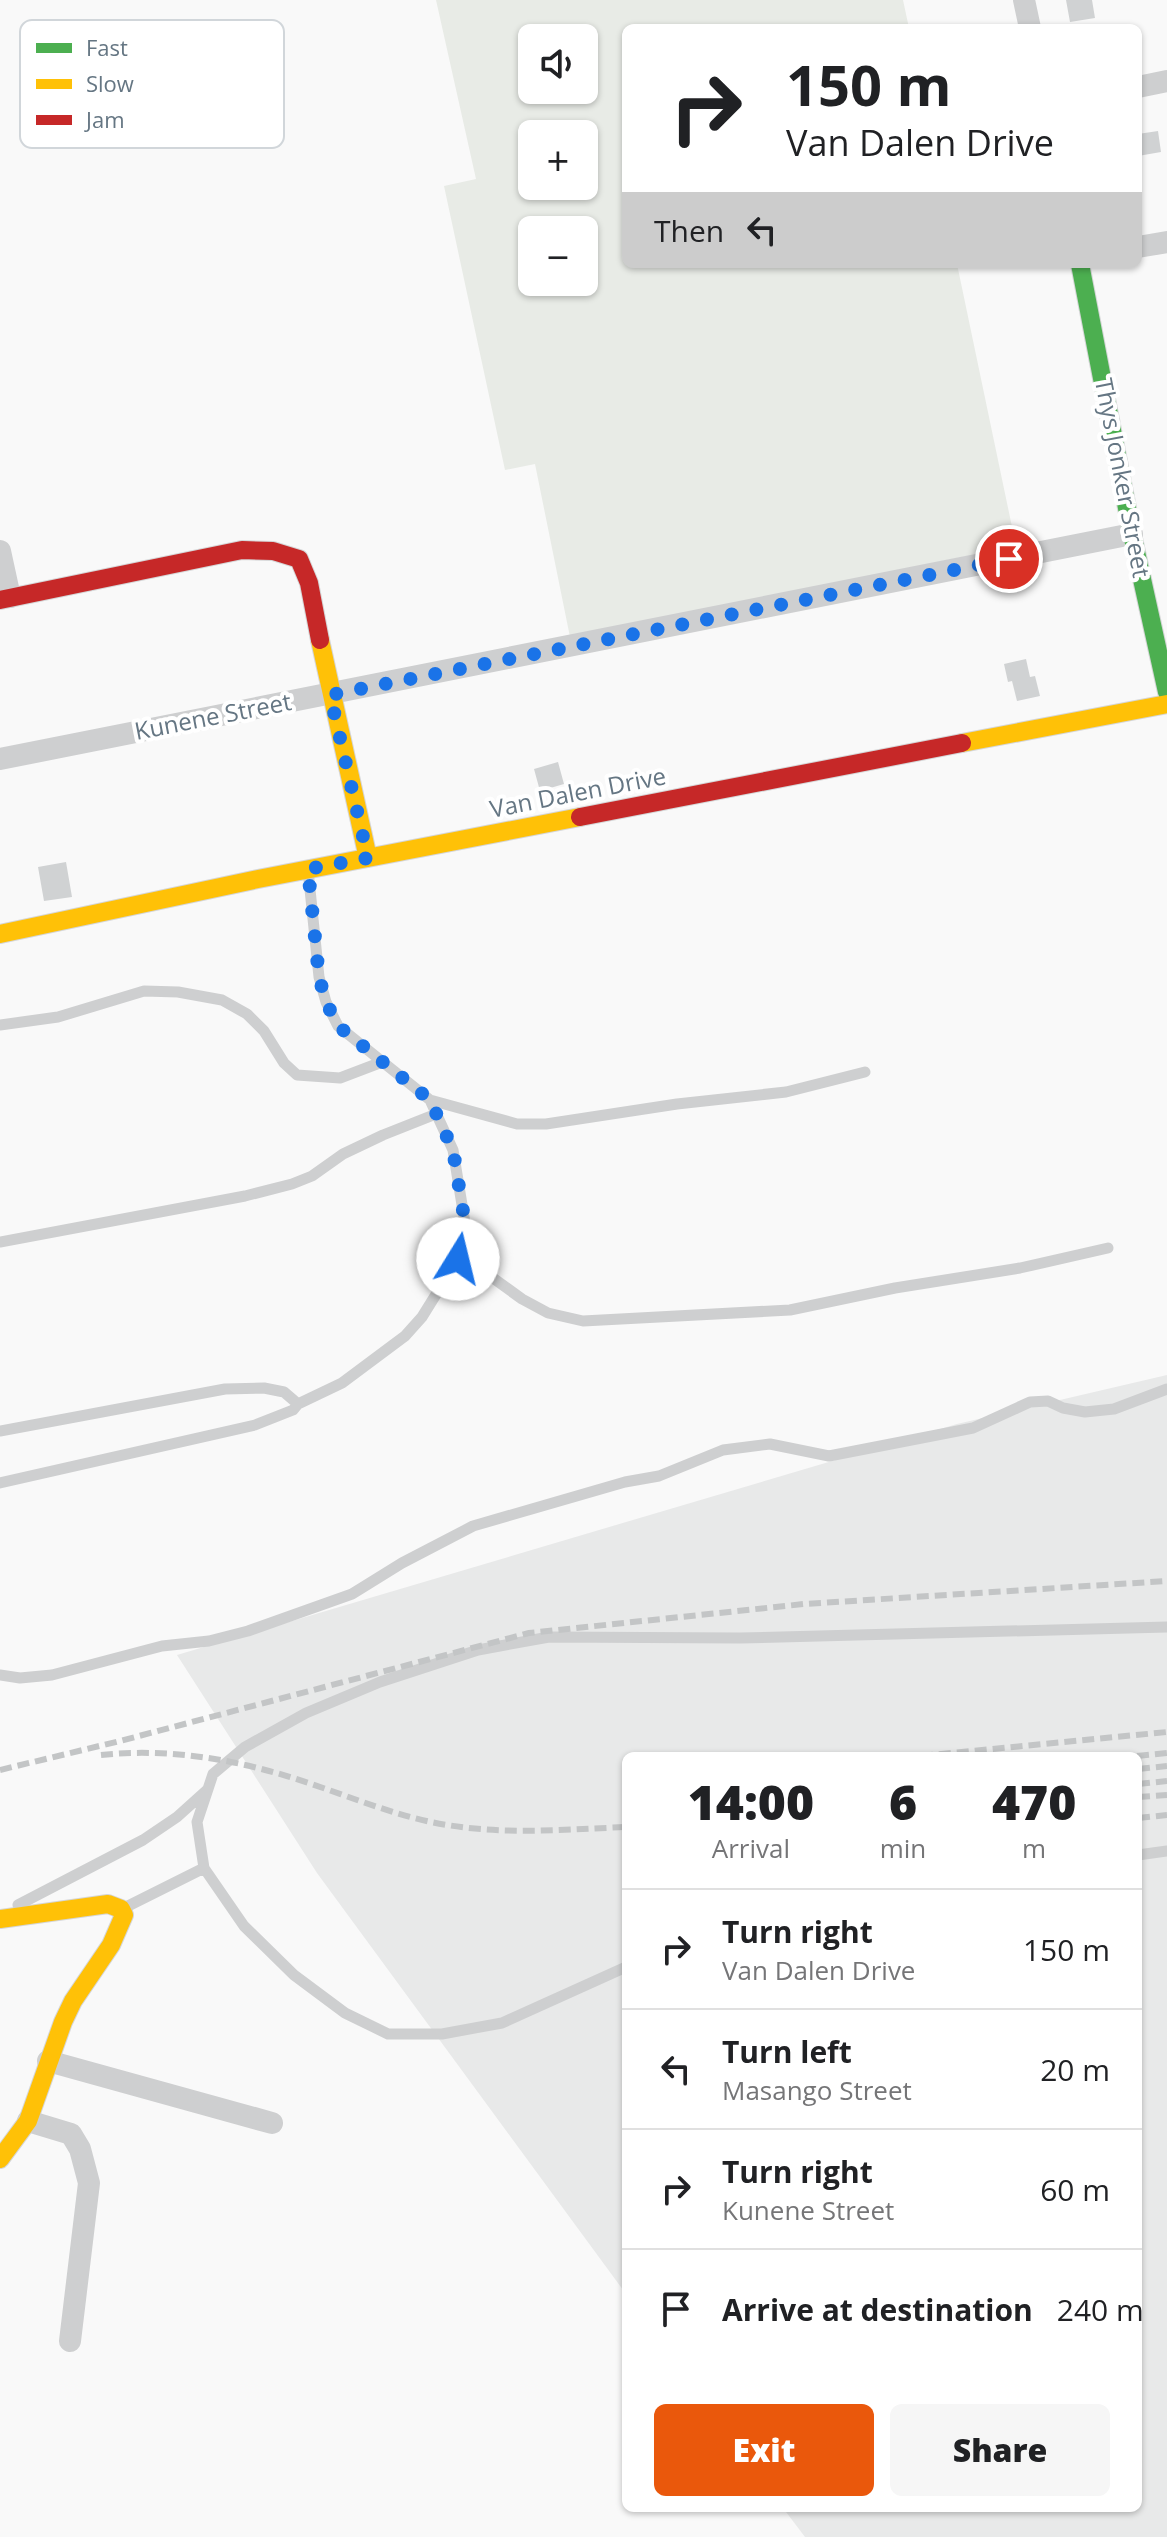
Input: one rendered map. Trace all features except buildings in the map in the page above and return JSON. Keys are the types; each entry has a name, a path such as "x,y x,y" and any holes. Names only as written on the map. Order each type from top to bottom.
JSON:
{"street":[{"path":"1024,0 1029,24"},
{"path":"1142,86 1167,81"},
{"path":"1142,246 1167,242"},
{"name":"Thys Jonker Street","path":"1081,268 1132,534 1167,692"},
{"name":"Kunene Street","path":"0,759 1132,534"},
{"path":"0,551 5,598 242,550 273,551 299,559 309,583 330,695 368,858"},
{"name":"Van Dalen Drive","path":"0,934 308,869 1167,704"},
{"path":"0,1917 108,1904 121,1909 124,1915 111,1945 73,2001 28,2121 0,2159"},
{"path":"48,2061 272,2123"},
{"path":"28,2121 71,2134 80,2149 89,2183 70,2341"}],"lane":[{"path":"308,869 319,977 326,1002 338,1026 430,1100 517,1124 546,1124 677,1104 786,1092 865,1072"},
{"path":"0,1025 58,1017 144,991 178,992 222,1000 247,1014 264,1031 284,1063 297,1075 340,1078 382,1062"},
{"path":"0,1483 255,1425 293,1410 298,1404 342,1383 405,1336 422,1317 458,1259 466,1229 453,1150 430,1100"},
{"path":"0,1242 245,1196 292,1184 312,1176 356,1147 436,1114"},
{"path":"458,1259 475,1265 522,1299 548,1313 583,1321 790,1310 895,1288 1020,1268 1108,1248"},
{"path":"0,1431 225,1389 264,1388 284,1392 298,1404"},
{"path":"0,1675 20,1678 52,1675 162,1646 209,1641 248,1631 352,1594 402,1563 473,1526 611,1486 659,1476 723,1450 770,1444 829,1456 973,1428 1030,1402 1048,1401 1063,1408 1085,1412 1114,1409 1167,1389"},
{"path":"622,1969 502,2023 442,2034 388,2034 345,2013 294,1975 244,1926 204,1868 197,1822 213,1774 245,1747 306,1713 380,1682 478,1650 549,1637 740,1638 1167,1627"},
{"path":"0,1917 143,1840 177,1817 208,1790"},
{"path":"1142,1854 1167,1851"},
{"path":"121,1909 204,1868"}],"shaded area":[{"path":"436,0 903,0 908,24 622,24 622,268 958,268 1016,546 570,637 535,464 505,470 444,186 476,179"},
{"path":"1167,1375 1167,2537 805,2537 786,2512 1142,2512 1142,1752 622,1752 622,2289 317,1873 177,1655 957,1424"}],"railway":[{"path":"0,1770 529,1633 804,1604 1167,1581"},
{"path":"962,1752 1167,1732"},
{"path":"101,1755 165,1753 228,1761 287,1776 414,1818 468,1828 520,1831 622,1827"},
{"path":"1142,1756 1167,1753"},
{"path":"1142,1769 1167,1766"},
{"path":"1142,1784 1167,1781"},
{"path":"1142,1797 1167,1795"},
{"path":"1142,1818 1167,1815"}],"traffic: fast":[{"path":"1081,268 1132,534 1167,692"}],"traffic: slow":[{"path":"320,640 368,858"},
{"path":"962,743 1167,704"},
{"path":"0,934 258,879 580,817"},
{"path":"0,1919 108,1904 121,1909 124,1915 111,1945 73,2001 63,2022 28,2121 0,2159"}],"traffic: jam":[{"path":"0,600 242,550 273,551 299,559 309,583 320,640"},
{"path":"580,817 962,743"}],"route":[{"path":"458,1259 466,1229 453,1150 430,1100 338,1026 326,1002 319,977 308,869 368,858 330,695 1009,559"}]}
